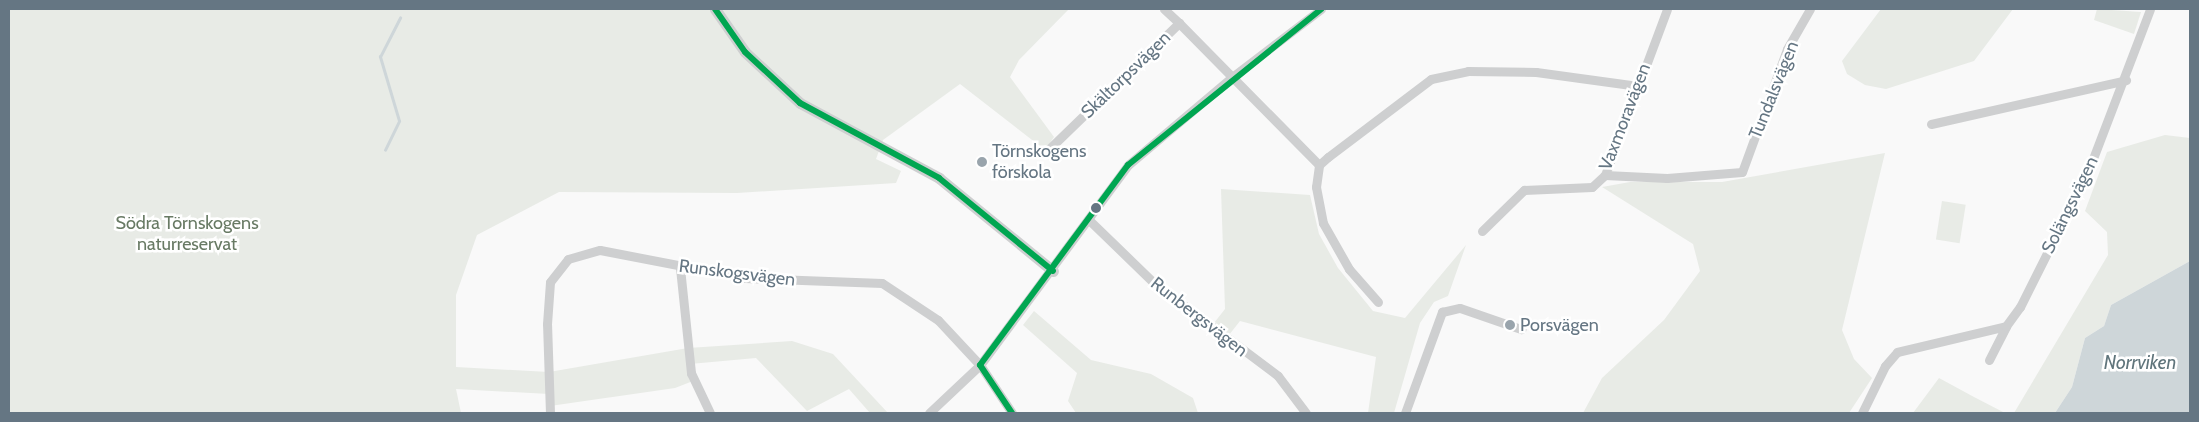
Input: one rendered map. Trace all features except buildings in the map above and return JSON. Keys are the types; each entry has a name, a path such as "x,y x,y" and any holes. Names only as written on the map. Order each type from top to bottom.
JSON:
{"street":[{"path":"715,9 745,52 800,103 939,178 1053,271"},
{"name":"Skältorpsvägen","path":"1164,9 1319,165"},
{"path":"929,413 980,365 1053,271 1128,165 1232,77 1321,9"},
{"name":"Vaxmoravägen","path":"1482,232 1524,190 1592,187 1604,175 1667,9"},
{"path":"1799,9 1809,11"},
{"name":"Solängsvägen","path":"1989,360 2006,326 2020,307 2089,169 2126,80 2150,9"},
{"name":"Tundalsvägen","path":"1604,175 1667,178 1742,172 1788,49 1809,11"},
{"name":"Skältorpsvägen","path":"1050,148 1179,23"},
{"path":"1378,302 1344,262 1323,222 1316,187 1319,165 1431,79 1468,71 1529,72 1638,86"},
{"path":"1931,124 2126,80"},
{"name":"Runbergsvägen","path":"1089,220 1153,282 1278,376 1306,413"},
{"name":"Runskogsvägen","path":"550,413 547,308 550,282 561,265 577,254 600,250 680,268 775,280 882,283 938,320 980,365 1012,413"},
{"path":"680,268 691,373 710,413"},
{"path":"1405,413 1442,312 1460,308 1522,329"},
{"path":"1862,413 1885,366 1897,352 2006,326"}],"green space":[{"name":"Södra Törnskogens naturreservat","path":"9,9 1069,9 1019,60 1010,77 1054,137 1045,150 960,84 883,140 876,159 901,171 896,183 737,193 559,192 477,235 456,295 456,367 549,372 688,348 792,341 833,354 888,413 870,413 849,389 807,411 756,358 690,364 693,381 675,388 550,406 549,394 456,389 461,413 9,413"},
{"path":"1881,9 2013,9 1974,61 1886,89 1865,85 1847,74 1842,61"},
{"path":"2097,9 2141,12 2134,34 2094,20"},
{"path":"2165,135 2190,138 2190,261 2111,305 2104,326 2085,338 2072,387 2055,413 2014,413 2108,255 2107,232 2085,211 2107,152"},
{"path":"1885,153 1842,330 1854,359 1872,378 1849,413 1583,413 1602,378 1664,320 1700,271 1693,244 1602,187 1630,182 1722,182"},
{"path":"1221,189 1310,195 1319,234 1338,268 1373,311 1405,318 1466,245 1448,296 1434,302 1420,323 1394,413 1368,413 1376,357 1240,321 1229,335 1214,323 1225,309"},
{"path":"1942,201 1966,205 1960,243 1936,240"},
{"path":"1034,311 1091,360 1151,374 1193,398 1198,413 1076,413 1068,401 1077,373 1023,325"},
{"path":"1939,378 1974,397 2005,413 1913,413"}],"water":[{"name":"Norrviken","path":"2190,261 2190,413 2055,413 2072,387 2085,338 2104,326 2111,305"}],"waterway":[{"path":"385,150 399,121 380,57 400,18"}],"transit line":[{"path":"715,9 745,52 800,103 939,178 1053,271"},
{"path":"980,365 1128,165 1321,9"},
{"path":"980,365 1012,413"}],"place":[{"name":"Törnskogens förskola","path":"982,162"},
{"name":"Porsvägen","path":"1510,325"}]}
